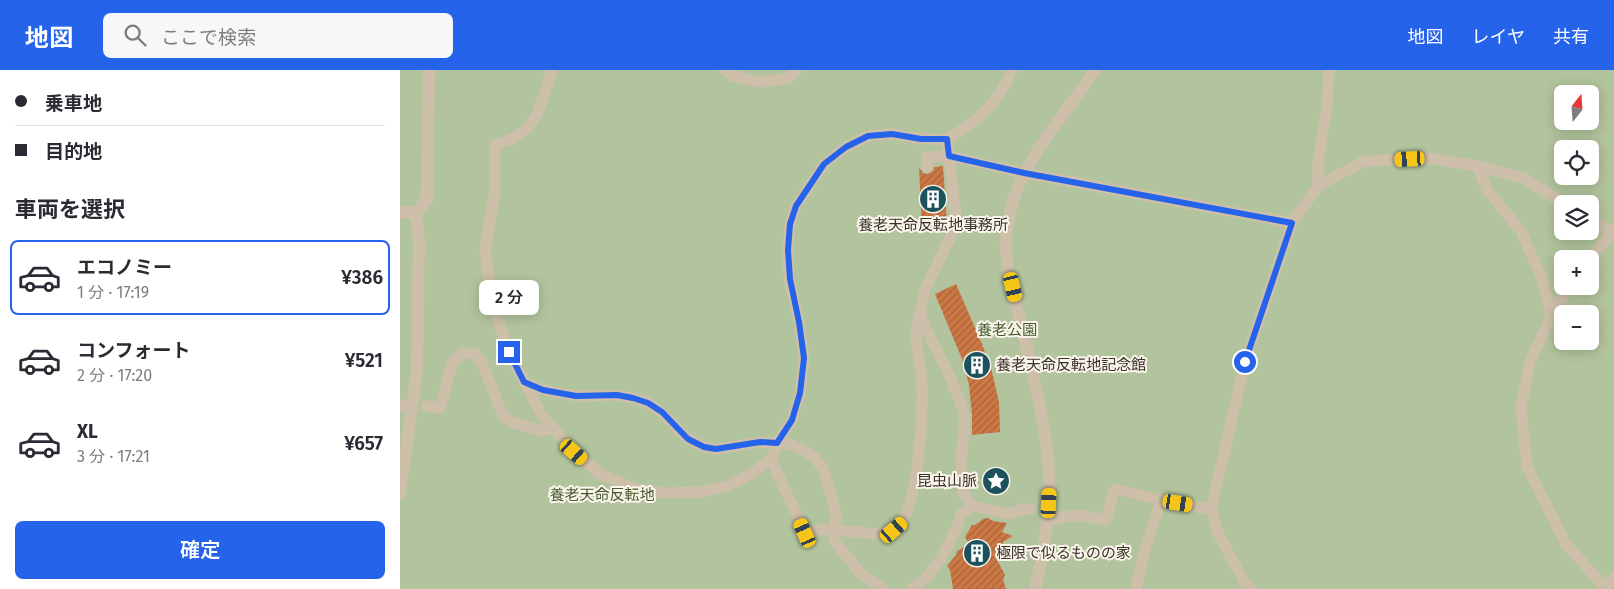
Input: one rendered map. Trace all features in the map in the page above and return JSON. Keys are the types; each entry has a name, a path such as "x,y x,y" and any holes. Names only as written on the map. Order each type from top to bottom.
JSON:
{"street":[{"path":"400,494 406,406 417,370 418,241 416,213 427,198 429,70"},
{"path":"1035,589 1048,520 1050,487 1048,451 1009,270 1006,239 1013,203 1024,173 1095,70"},
{"path":"400,212 416,213"}],"lane":[{"path":"552,70 533,122 516,138 495,145 495,191 485,251 493,307 509,352 541,414 574,452 600,474 633,488 664,493 701,492 726,486 753,473 771,459 777,443 792,420 800,393 804,358 790,279 788,250 790,224 796,206 824,164 846,147 868,136 892,134 921,139 947,139 962,130 992,105 1006,85 1012,70"},
{"path":"724,70 733,76 761,82 787,79 796,70"},
{"path":"1318,186 1318,162 1327,107 1329,70"},
{"path":"771,459 805,533 814,530 835,530 880,534 894,530 902,523 912,498 918,454 922,400 922,382 916,334 926,287 951,236 956,217 947,139"},
{"path":"927,167 927,158 949,156 1024,173 1292,223"},
{"path":"1252,589 1244,583 1218,534 1211,509 1245,362 1292,223 1318,186 1364,161 1426,158 1477,166 1523,178 1554,197"},
{"path":"1477,166 1488,191 1521,231 1543,281 1552,316"},
{"path":"943,171 946,171 947,187 953,187"},
{"path":"1598,250 1613,232 1599,224"},
{"path":"1565,295 1552,316 1530,362 1521,407 1527,467 1566,544 1605,589 1614,578"},
{"path":"920,312 952,381 965,415 960,463 963,492 973,506 1008,514 1031,509"},
{"path":"426,406 440,408 453,361 463,353 475,354 483,366 503,415 510,422 542,431 552,428"},
{"path":"524,382 543,390 576,396 617,395 648,403 662,412 688,439 704,447 716,449 760,442 777,443 789,444 812,455 823,468 836,513 834,540 861,574 884,589"},
{"path":"1048,520 1077,515 1106,520 1115,489 1211,509"},
{"path":"1136,589 1143,556 1161,500"},
{"path":"912,589 926,578 942,559 956,530 961,514 973,506"}],"green space":[{"name":"養老公園","path":"400,70 1614,70 1614,589 400,589"}],"building":[{"name":"養老天命反転地事務所","path":"943,166 947,223 945,228 922,230 919,167 923,173 927,174 933,171 934,167"},
{"name":"養老天命反転地記念館","path":"956,284 992,372 999,402 1000,432 972,435 969,385 962,359 935,294"},
{"name":"極限で似るものの家","path":"988,518 993,521 1007,523 1002,532 1013,536 1003,542 1004,547 996,558 1005,575 1003,579 1006,589 953,589 950,570 947,566 957,551 969,544 965,537 972,525"}],"place":[{"name":"養老天命反転地事務所","path":"933,199"},
{"name":"養老天命反転地記念館","path":"977,365"},
{"name":"昆虫山脈","path":"996,481"},
{"name":"極限で似るものの家","path":"977,553"}],"route":[{"path":"509,352 524,382 543,390 560,394 576,396 617,395 648,403 662,412 688,439 704,447 716,449 760,442 777,443 792,420 800,393 804,358 790,279 788,250 790,224 796,206 824,164 846,147 868,136 892,134 921,139 947,139 949,156 1024,173 1292,223 1245,362"}],"park label":[{"name":"養老天命反転地","path":"602,495"}]}
